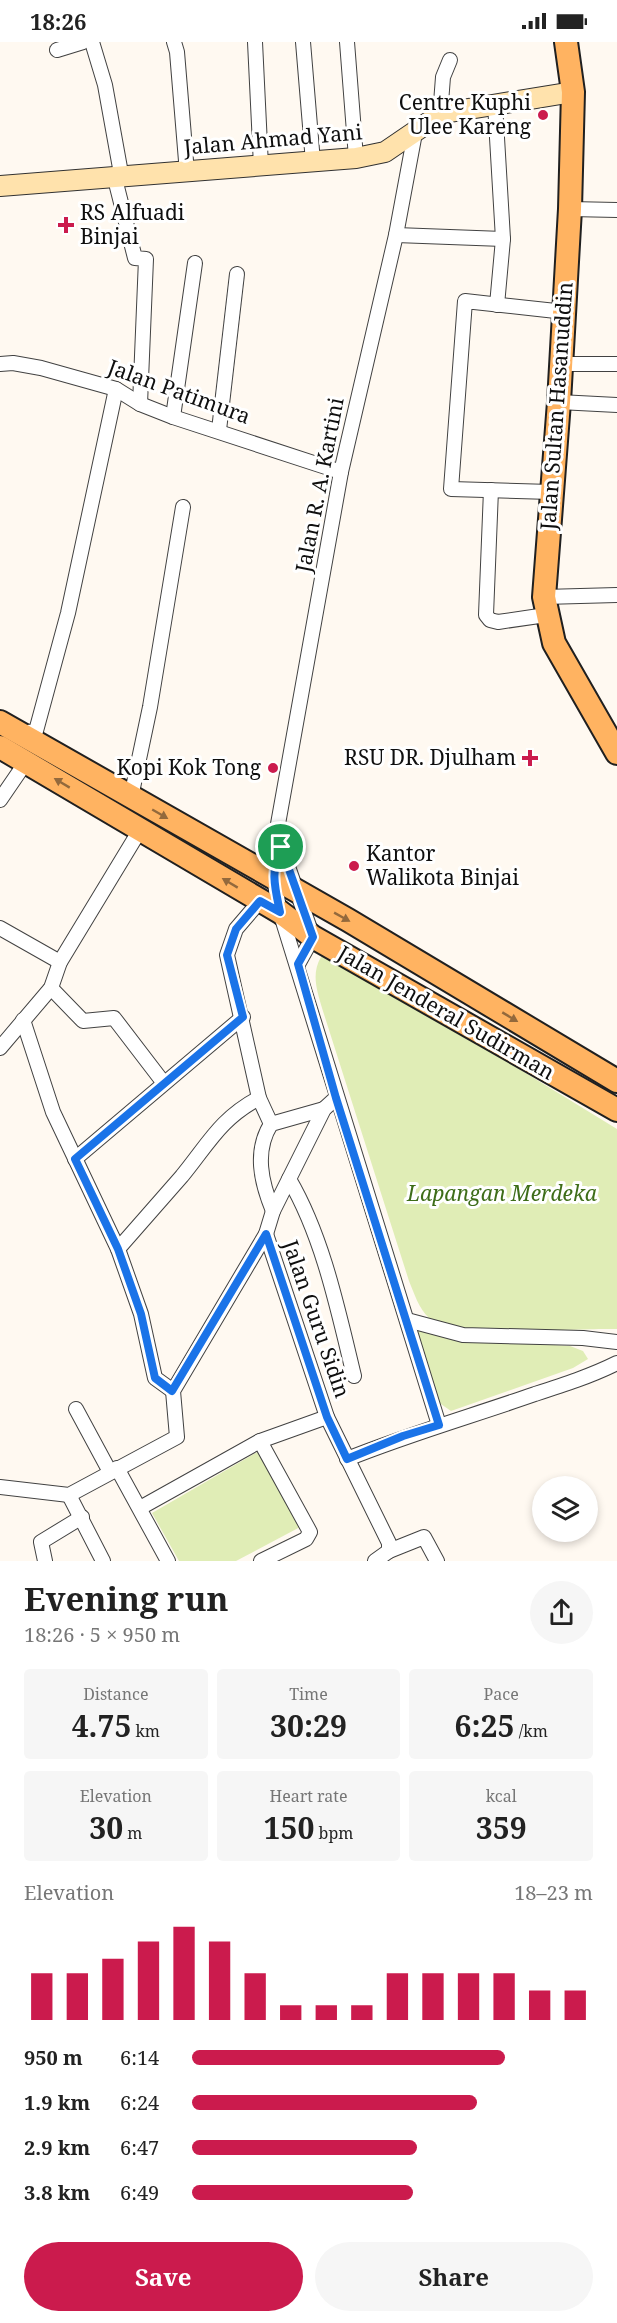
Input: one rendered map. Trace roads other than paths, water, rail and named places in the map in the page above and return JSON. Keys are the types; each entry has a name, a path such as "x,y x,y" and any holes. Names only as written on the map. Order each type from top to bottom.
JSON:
{"main road":[{"name":"Jalan Sultan Hasanuddin","path":"566,42 573,92 570,209 545,606 554,643 614,741"},
{"name":"Jalan Jenderal Sudirman","path":"0,722 273,878 617,1081"},
{"name":"Jalan Jenderal Sudirman","path":"0,747 280,912 313,937 617,1110"},
{"path":"431,1005 447,980"}],"street":[{"path":"57,50 83,42"},
{"path":"92,42 105,85 119,179 135,258 146,259 140,404"},
{"path":"174,42 177,52 187,173"},
{"path":"255,42 261,166"},
{"path":"303,42 313,162"},
{"path":"347,42 356,158"},
{"path":"440,116 442,77 450,60"},
{"name":"Jalan Ahmad Yani","path":"0,186 119,179 356,158 385,152 440,116 495,104 573,92"},
{"path":"495,104 503,239 496,305"},
{"name":"Jalan R. A. Kartini","path":"313,937 300,894 281,847 278,824 341,472 396,235 415,133"},
{"path":"570,209 617,210"},
{"path":"396,235 503,239"},
{"path":"173,417 195,263"},
{"path":"219,430 237,274"},
{"path":"551,492 452,489 465,301 565,312"},
{"name":"Jalan Patimura","path":"0,364 13,363 41,368 116,390 140,404 173,417 219,430 341,472"},
{"path":"560,364 617,364"},
{"path":"20,733 36,731 68,613 116,390"},
{"path":"559,402 617,405"},
{"path":"492,490 486,615 490,620 498,622 545,606 617,595"},
{"path":"131,797 150,707 183,507"},
{"path":"0,800 26,762"},
{"path":"0,1048 51,988 60,962 140,830"},
{"name":"Jalan R. A. Kartini","path":"281,847 275,861 273,878 280,912 439,1425"},
{"path":"260,901 236,929 227,955 243,1017 259,1098 271,1124"},
{"path":"0,928 60,962"},
{"path":"298,964 313,937"},
{"path":"51,988 74,1015 83,1021 114,1018 163,1082"},
{"path":"75,1159 163,1082 243,1017"},
{"path":"23,1020 53,1112 118,1249 141,1314 155,1378 172,1391"},
{"path":"118,1249 184,1173 212,1134 241,1108 259,1098"},
{"path":"0,1487 69,1495 114,1470 164,1447 177,1437 172,1391 266,1234 273,1211 324,1109 336,1098"},
{"path":"273,1211 264,1190 260,1161 262,1139 271,1124 324,1109"},
{"path":"289,1179 302,1202 337,1307 354,1376"},
{"name":"Jalan Guru Sidin","path":"266,1234 327,1417 389,1543 389,1551"},
{"path":"407,1320 463,1335 583,1338 617,1342"},
{"path":"347,1459 403,1436 598,1373 617,1363"},
{"path":"76,1409 140,1508 168,1561"},
{"path":"140,1508 260,1441 327,1417"},
{"path":"260,1441 310,1532 306,1539 261,1561"},
{"path":"69,1495 103,1561"},
{"path":"45,1561 40,1542 82,1517"},
{"path":"375,1561 389,1551 424,1537 437,1561"}],"place":[{"name":"Centre Kuphi Ulee Kareng","path":"543,115"},
{"name":"RS Alfuadi Binjai","path":"66,225"},
{"name":"RSU DR. Djulham","path":"530,758"},
{"name":"Kopi Kok Tong","path":"273,768"},
{"name":"Kantor Walikota Binjai","path":"354,866"}],"park label":[{"name":"Lapangan Merdeka","path":"502,1194"}]}
